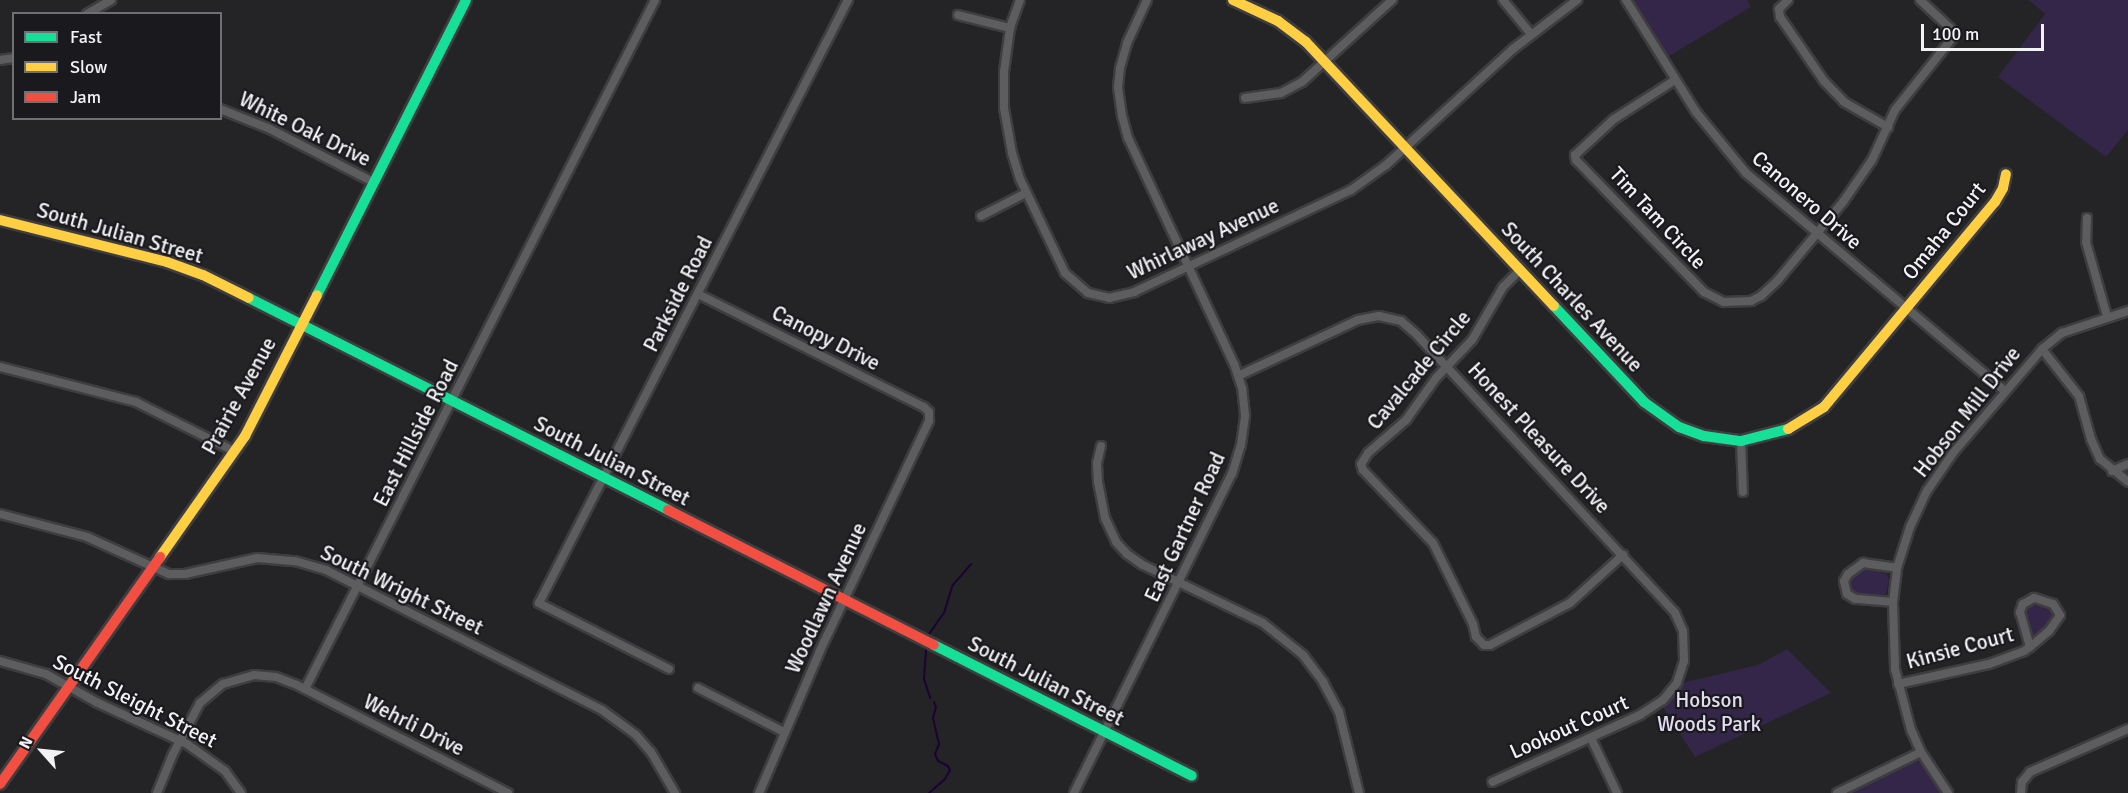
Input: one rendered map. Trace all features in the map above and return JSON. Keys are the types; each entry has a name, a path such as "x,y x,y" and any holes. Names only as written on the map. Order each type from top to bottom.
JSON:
{"street":[{"path":"90,12 111,0"},
{"name":"Prairie Avenue","path":"0,784 244,436 466,0"},
{"name":"East Hillside Road","path":"305,689 656,0"},
{"name":"Parkside Road","path":"669,669 538,603 848,0"},
{"name":"Whirlaway Avenue","path":"1020,0 1010,28 1004,72 1004,108 1012,153 1026,193 1065,273 1076,285 1093,296 1106,298 1123,296 1351,190 1404,148 1532,34 1577,0"},
{"name":"East Gartner Road","path":"1074,793 1180,582 1238,460 1245,415 1245,400 1238,376 1128,138 1119,105 1119,77 1124,51 1147,0"},
{"name":"South Charles Avenue","path":"1233,0 1278,21 1306,42 1650,408 1671,422 1696,434 1741,441 1787,430 1819,411 1833,399 1906,309"},
{"path":"1245,98 1271,95 1289,89 1325,61 1392,0"},
{"path":"1503,0 1532,34"},
{"name":"Canonero Drive","path":"1626,0 1674,80 1708,129 1736,162 1816,234 2005,391"},
{"path":"1788,0 1779,9 1780,17 1824,81 1844,102 1888,127"},
{"path":"1816,234 1862,177 1899,103 1953,37 1950,28 1920,0"},
{"path":"958,15 1010,28"},
{"path":"0,60 12,60"},
{"name":"Tim Tam Circle","path":"1674,80 1614,119 1575,155 1578,163 1704,292 1724,302 1740,303 1761,296 1816,234"},
{"name":"White Oak Drive","path":"222,110 270,129 373,182"},
{"name":"Omaha Court","path":"1906,309 1995,202 2003,188 2006,174"},
{"path":"981,216 1026,193"},
{"path":"2087,218 2086,242 2107,316"},
{"name":"South Julian Street","path":"0,220 191,270 1192,776"},
{"name":"Cavalcade Circle","path":"1520,270 1503,287 1472,340 1447,367 1406,420 1368,453 1361,464 1363,470 1432,543 1445,565 1480,643 1490,645 1554,613 1578,597 1623,555"},
{"name":"Canopy Drive","path":"698,294 924,407 929,412 929,421"},
{"name":"Hobson Mill Drive","path":"1948,793 1921,752 1904,710 1893,652 1893,602 1897,568 1910,526 1932,482 2042,349 2062,333 2107,316 2128,311"},
{"name":"Honest Pleasure Drive","path":"1238,376 1358,320 1374,316 1396,319 1407,325 1671,606 1678,618 1685,644 1681,674"},
{"path":"2042,349 2074,387 2081,400 2094,446 2112,471 2128,482"},
{"path":"0,367 136,402 234,451"},
{"name":"Woodlawn Avenue","path":"759,793 843,601 929,421"},
{"path":"1741,441 1743,492"},
{"path":"1101,446 1097,463 1098,482 1105,518 1116,542 1136,561 1263,622 1292,644 1313,667 1339,712 1359,793"},
{"path":"2112,471 2128,464"},
{"name":"South Wright Street","path":"0,514 87,537 151,568 177,574 234,561 275,558 308,564 359,586 611,716 636,735 651,752 675,793"},
{"path":"1893,602 1855,599 1847,594 1844,585 1848,574 1863,563 1897,568"},
{"name":"Kinsie Court","path":"1898,684 1999,661 2030,647 2049,632 2060,615 2053,604 2034,598 2023,604 2020,612 2030,647"},
{"name":"South Sleight Street","path":"0,661 46,674 180,740 213,760 241,793"},
{"name":"Lookout Court","path":"1492,782 1653,708 1671,692 1681,674"},
{"path":"157,793 180,740 200,703 228,681 254,675 267,675 305,689"},
{"path":"698,688 784,732"},
{"name":"Wehrli Drive","path":"305,689 508,793"},
{"path":"2021,793 2022,782 2031,772 2128,729"},
{"path":"1591,738 1617,793"},
{"path":"1837,793 1921,752"}],"green space":[{"path":"1629,0 1747,0 1751,7 1664,59"},
{"path":"2029,0 2128,0 2128,130 2106,157 1998,77 2045,14"},
{"path":"1866,568 1887,574 1889,581 1886,594 1881,597 1851,594 1849,580"},
{"path":"2033,605 2050,609 2053,614 2051,623 2036,636 2029,634 2024,613 2026,608"},
{"name":"Hobson Woods Park","path":"1787,649 1831,693 1695,757 1663,707 1682,683 1758,665"},
{"path":"1912,761 1923,763 1941,793 1849,793"}],"waterway":[{"path":"927,637 944,613 952,586 971,564"},
{"path":"926,650 924,679 930,698"},
{"path":"929,793 945,779 950,770 948,766 938,761 935,754 939,744 933,718 936,707 934,702"}],"traffic: fast":[{"path":"317,295 466,0"},
{"path":"249,298 668,510"},
{"path":"1554,306 1644,402 1679,427 1704,436 1741,441 1788,429"},
{"path":"934,645 1192,776"}],"traffic: slow":[{"path":"1233,0 1278,21 1306,42 1554,306"},
{"path":"1788,429 1824,407 1995,202 2003,188 2006,174"},
{"path":"0,220 167,262 203,275 249,298"},
{"path":"160,557 245,436 317,295"}],"traffic: jam":[{"path":"668,510 934,645"},
{"path":"0,784 160,557"}]}
